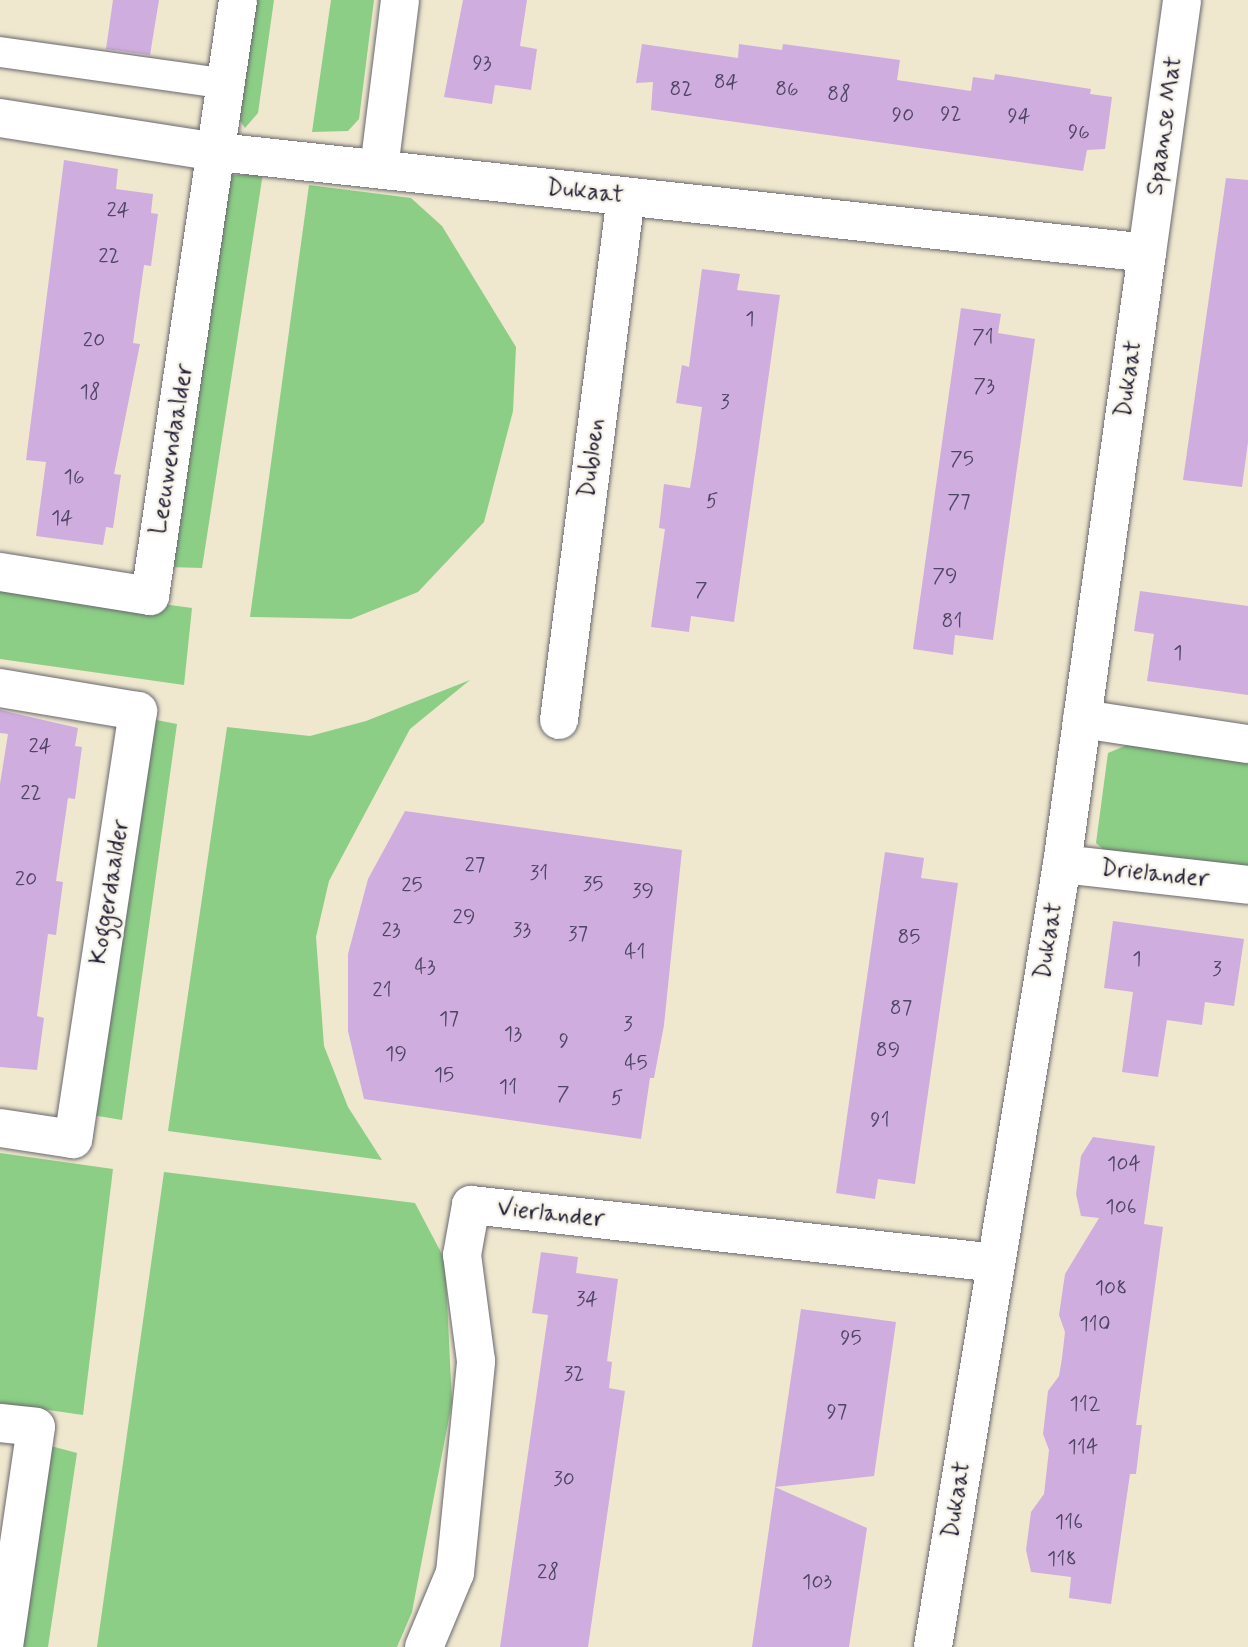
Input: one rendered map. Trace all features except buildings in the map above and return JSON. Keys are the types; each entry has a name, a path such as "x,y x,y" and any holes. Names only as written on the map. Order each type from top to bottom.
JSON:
{"street":[{"path":"218,152 238,0"},
{"path":"379,169 400,0"},
{"name":"Spaanse Mat","path":"1147,253 1182,0"},
{"path":"0,52 227,84"},
{"name":"Dukaat","path":"0,117 218,152 1147,253 1062,864 933,1647"},
{"name":"Leeuwendaalder","path":"0,572 150,596 218,152"},
{"name":"Dubloen","path":"559,719 626,196"},
{"name":"Koggerdaalder","path":"0,688 138,711 72,1139 0,1128"},
{"path":"1082,719 1248,744"},
{"name":"Drielander","path":"1062,864 1248,885"},
{"name":"Vierlander","path":"424,1647 455,1573 476,1361 462,1255 471,1205 996,1263"},
{"path":"0,1423 36,1427 4,1647"}],"green space":[{"path":"249,0 274,0 258,113 245,128 234,112"},
{"path":"331,0 374,0 359,119 348,131 312,132"},
{"path":"263,173 202,568 169,567 226,176"},
{"path":"309,185 411,198 442,226 516,347 513,411 484,522 418,592 351,619 250,617"},
{"path":"0,582 192,608 184,685 0,659"},
{"path":"470,680 410,729 329,881 316,937 324,1046 348,1107 382,1160 168,1131 227,727 310,736 366,721"},
{"path":"141,717 177,724 122,1120 86,1114"},
{"path":"1127,745 1248,763 1248,875 1110,855 1096,843 1108,753"},
{"path":"0,1153 113,1169 83,1415 0,1403"},
{"path":"164,1172 415,1203 445,1260 452,1402 412,1612 397,1647 97,1647"},
{"path":"36,1442 77,1453 48,1647 6,1647"}]}
